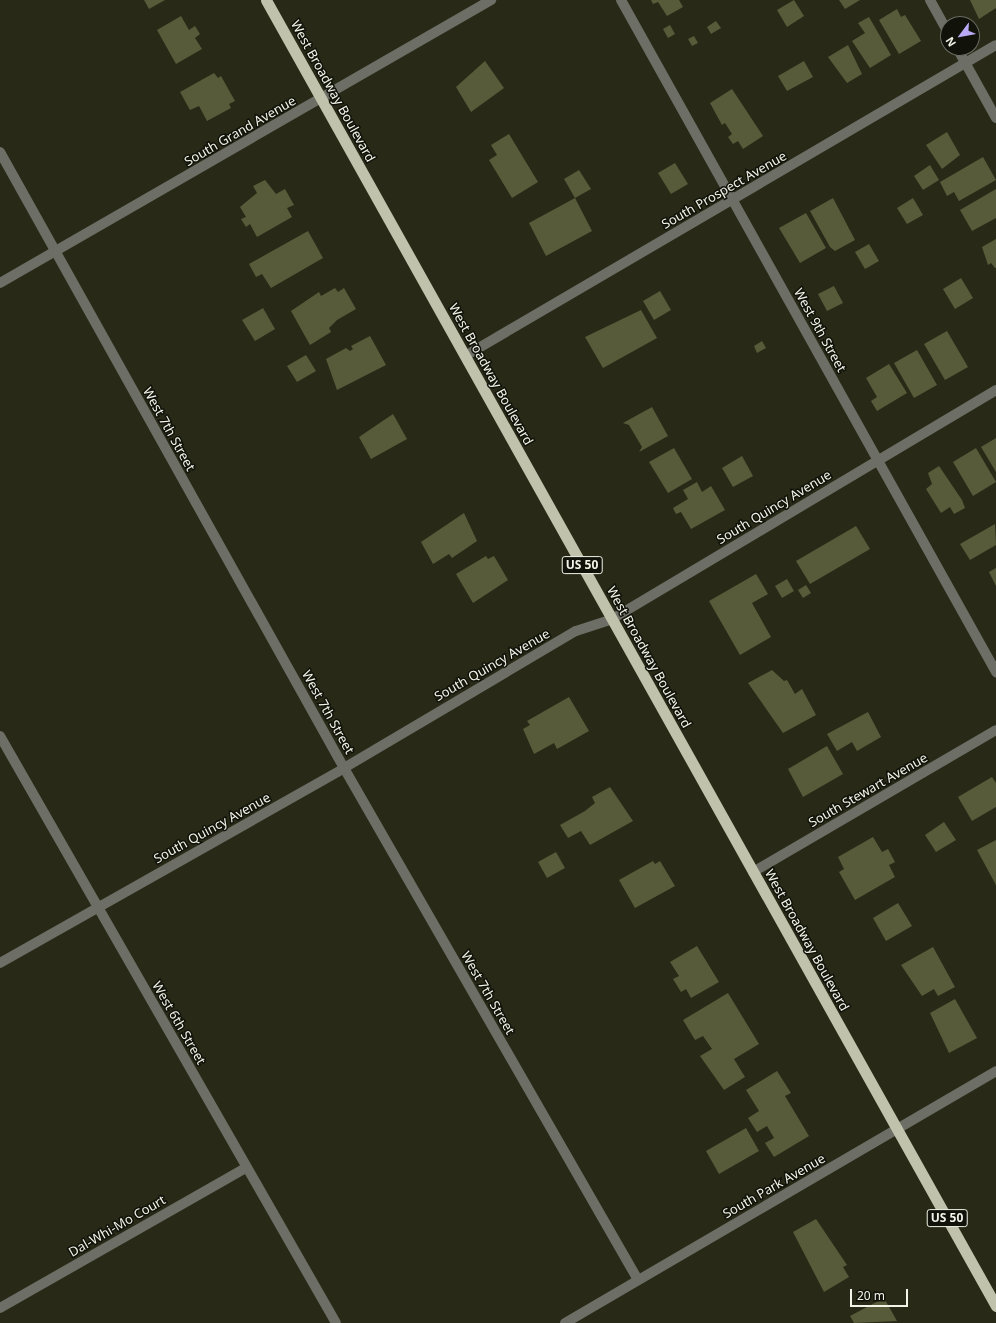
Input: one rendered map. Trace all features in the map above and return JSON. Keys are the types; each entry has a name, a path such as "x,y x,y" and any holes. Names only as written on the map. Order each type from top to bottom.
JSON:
{"highway":[{"name":"West Broadway Boulevard","path":"266,0 996,1306"}],"street":[{"name":"South Grand Avenue","path":"0,283 322,100 491,0"},
{"name":"West 9th Street","path":"621,0 996,672"},
{"path":"930,0 940,18"},
{"name":"South Prospect Avenue","path":"465,356 996,45"},
{"path":"961,56 996,118"},
{"name":"West 7th Street","path":"0,152 344,768 638,1280"},
{"name":"South Quincy Avenue","path":"0,963 344,768 576,631 612,619 996,390"},
{"name":"South Stewart Avenue","path":"753,872 996,730"},
{"name":"West 6th Street","path":"0,736 336,1323"},
{"name":"South Park Avenue","path":"565,1323 996,1071"},
{"name":"Dal-Whi-Mo Court","path":"0,1308 247,1167"}],"building":[{"path":"144,0 165,0 149,9"},
{"path":"651,0 679,0 683,7 667,16 658,2 653,4"},
{"path":"794,0 804,16 787,27 777,10"},
{"path":"839,0 860,0 845,9"},
{"path":"970,0 996,0 996,8 980,18 980,16 978,16"},
{"path":"897,9 901,17 905,15 921,41 899,54 879,20"},
{"path":"181,16 189,30 195,26 200,34 195,38 202,49 176,64 157,30"},
{"path":"869,17 891,55 870,68 852,41 865,33 858,23"},
{"path":"716,21 721,28 711,34 707,27"},
{"path":"670,25 675,34 668,38 663,29"},
{"path":"694,36 698,43 692,46 688,39"},
{"path":"848,45 862,74 847,83 828,57"},
{"path":"485,61 504,88 471,112 456,87"},
{"path":"804,61 813,77 787,91 778,76"},
{"path":"214,73 218,78 221,76 235,101 229,104 231,108 207,121 199,106 190,110 180,92"},
{"path":"732,89 763,136 743,149 738,141 733,144 728,137 732,134 725,123 722,125 710,103"},
{"path":"947,132 960,155 942,169 926,145"},
{"path":"509,134 538,182 512,198 489,160 497,155 491,145"},
{"path":"983,157 996,180 959,201 954,192 947,196 940,182"},
{"path":"675,163 688,184 671,194 658,173"},
{"path":"930,165 939,180 923,190 914,176"},
{"path":"579,170 591,189 575,198 564,179"},
{"path":"265,180 276,194 285,189 294,205 287,208 292,217 257,237 250,224 246,227 241,219 246,217 240,207 257,193 253,186"},
{"path":"996,189 996,218 972,231 960,210"},
{"path":"575,198 592,231 546,256 529,223"},
{"path":"833,198 855,240 835,251 830,247 810,211"},
{"path":"913,198 923,215 907,224 897,208"},
{"path":"806,213 826,248 800,263 779,228"},
{"path":"308,231 323,258 271,288 262,274 256,277 249,264"},
{"path":"996,239 995,268 991,263 988,265 982,247"},
{"path":"869,244 879,261 865,269 855,252"},
{"path":"961,278 973,298 955,309 943,289"},
{"path":"834,286 843,303 827,311 818,294"},
{"path":"335,288 338,292 344,288 356,309 337,320 329,328 331,332 310,345 291,311 319,292 321,296"},
{"path":"660,291 671,310 654,320 643,301"},
{"path":"263,308 275,329 255,341 242,320"},
{"path":"641,310 657,338 603,368 585,337"},
{"path":"947,331 968,367 945,380 924,344"},
{"path":"370,336 386,365 337,390 326,359 346,348 350,351 353,349 351,346"},
{"path":"762,341 766,348 757,353 754,346"},
{"path":"917,350 937,385 914,398 894,363"},
{"path":"306,355 316,371 297,382 287,366"},
{"path":"889,364 907,393 877,411 871,401 877,397 866,378"},
{"path":"652,407 668,436 639,452 642,447 629,425 623,423"},
{"path":"393,414 407,439 371,459 359,437"},
{"path":"996,438 996,472 981,447"},
{"path":"674,448 692,479 668,493 649,462"},
{"path":"976,448 996,482 973,496 953,462"},
{"path":"742,456 753,476 733,487 722,468"},
{"path":"939,466 962,500 965,508 954,514 950,507 941,513 926,489 932,484 928,473"},
{"path":"697,482 702,492 711,486 725,510 691,529 681,512 676,514 673,508 688,499 683,490"},
{"path":"464,513 477,541 452,558 449,554 433,564 421,542"},
{"path":"995,524 996,545 970,560 960,544"},
{"path":"856,526 870,549 810,584 796,561"},
{"path":"486,556 488,559 494,556 508,580 473,603 456,574"},
{"path":"996,568 996,586 989,572"},
{"path":"756,574 768,594 752,603 771,637 740,655 709,601"},
{"path":"787,579 794,591 782,598 775,586"},
{"path":"806,585 811,593 803,598 798,590"},
{"path":"772,670 784,681 787,680 795,694 802,689 816,715 783,733 748,683"},
{"path":"569,697 589,731 557,749 554,743 534,754 523,729 530,725 527,721"},
{"path":"868,712 881,737 857,751 852,742 837,751 827,734"},
{"path":"827,746 843,774 803,797 788,769"},
{"path":"992,777 996,783 996,807 972,821 958,797"},
{"path":"610,787 633,821 590,845 581,831 568,838 560,825 585,811 595,803 592,797"},
{"path":"944,822 956,840 936,852 925,835"},
{"path":"873,837 882,852 888,849 895,862 889,865 895,877 855,900 839,872 844,869 838,857"},
{"path":"996,840 996,885 977,850"},
{"path":"556,852 565,868 547,878 538,862"},
{"path":"653,861 655,864 660,861 675,886 635,908 619,880"},
{"path":"898,903 912,926 886,941 873,918"},
{"path":"697,946 719,982 691,998 686,989 681,992 673,979 679,976 670,962"},
{"path":"933,947 955,987 938,996 934,989 922,996 901,965"},
{"path":"728,993 759,1044 734,1059 745,1077 724,1090 700,1056 712,1049 703,1036 695,1040 683,1020"},
{"path":"955,999 977,1038 949,1053 930,1013"},
{"path":"777,1071 791,1093 785,1096 809,1136 774,1157 765,1143 774,1138 767,1126 757,1132 748,1118 759,1111 746,1090"},
{"path":"746,1128 759,1151 719,1174 706,1151"},
{"path":"816,1219 847,1265 843,1267 849,1277 824,1292 793,1232"},
{"path":"884,1298 897,1321 854,1323 850,1316"}]}
